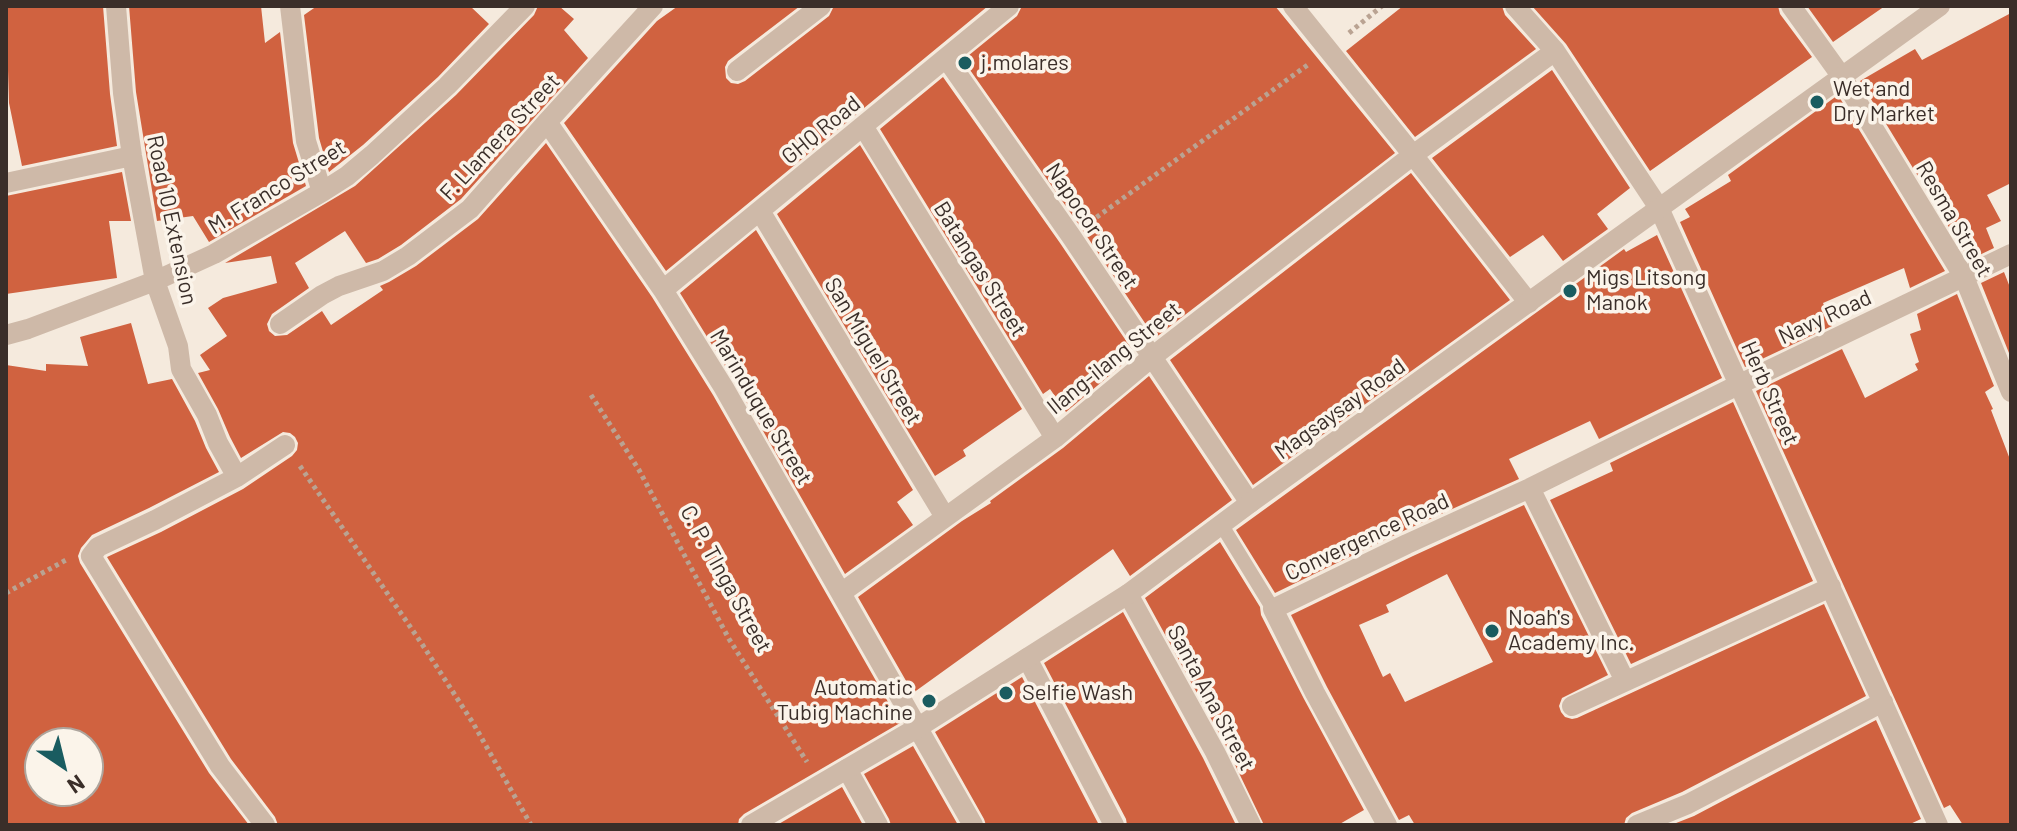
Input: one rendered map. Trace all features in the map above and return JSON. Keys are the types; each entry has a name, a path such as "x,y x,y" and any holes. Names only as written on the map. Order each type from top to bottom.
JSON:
{"street":[{"name":"Road 10 Extension","path":"116,6 123,93 155,281 178,346 181,369 237,477"},
{"path":"290,6 306,141 322,192"},
{"name":"M. Franco Street","path":"6,335 155,281 214,254 322,192 347,176 405,126 525,6"},
{"name":"F. Llamera Street","path":"280,324 339,286 383,271 470,209 653,6"},
{"path":"737,71 821,6"},
{"path":"1293,6 1529,303"},
{"name":"Herb Street","path":"1515,6 1555,51 1659,208 1938,825"},
{"name":"Resma Street","path":"1791,6 1842,77 1964,277 2011,392"},
{"name":"Magsaysay Road","path":"751,825 917,728 1128,594 1940,6"},
{"name":"GHQ Road","path":"663,290 946,58 997,10"},
{"name":"Ilang-ilang Street","path":"841,593 1055,438 1152,357 1413,155 1555,51"},
{"name":"Napocor Street","path":"946,58 1071,236 1250,503"},
{"name":"Marinduque Street","path":"547,122 663,290 724,388 973,825"},
{"name":"Batangas Street","path":"863,126 1055,438"},
{"path":"6,183 132,156"},
{"name":"San Miguel Street","path":"760,211 945,517"},
{"name":"Navy Road","path":"1530,488 2011,254"},
{"path":"265,825 220,766 91,556 98,547 237,477 285,445"},
{"path":"1530,488 1625,681"},
{"name":"Convergence Road","path":"1387,825 1273,609 1530,488"},
{"path":"1572,706 1831,587"},
{"name":"Santa Ana Street","path":"1128,594 1215,752 1251,825"},
{"path":"1027,658 1114,825"},
{"path":"1637,825 1688,804 1883,702"},
{"path":"847,769 878,825"}],"lane":[{"path":"1221,524 1273,609"}],"path":[{"path":"1071,236 1329,50 1382,6"},
{"name":"C. P. TInga Street","path":"591,395 639,470 729,639 821,783"},
{"path":"285,445 431,657 531,825"},
{"path":"6,593 71,558 91,556"}],"building":[{"path":"6,6 103,6 117,146 22,166 9,103"},
{"path":"129,6 261,6 265,43 280,32 293,143 306,186 209,242 193,216 157,221 136,92"},
{"path":"317,6 470,6 489,24 438,77 329,172 319,138 304,15"},
{"path":"538,6 559,6 574,19 564,30 588,58 461,199 401,245 366,263 345,231 295,263 309,288 272,314 267,324 269,331 275,336 287,335 322,311 331,325 383,290 380,286 416,266 478,219 546,143 652,297 713,395 900,723 744,814 738,825 278,825 231,759 107,557 243,489 297,450 295,437 283,432 241,458 198,373 210,370 200,355 227,336 208,308 223,298 277,283 271,256 225,263 355,186 456,95 534,15"},
{"path":"678,6 800,6 728,61 726,78 738,84 829,16 834,6 988,6 666,271 564,123 657,21"},
{"path":"1022,6 1275,6 1395,153 1155,338 963,60 1017,16"},
{"path":"1403,6 1502,6 1505,15 1536,49 1415,137 1346,51"},
{"path":"1532,6 1778,6 1780,14 1812,57 1650,171 1566,44"},
{"path":"1807,6 1885,6 1833,42"},
{"path":"2011,13 2011,183 1987,195 2001,221 1986,228 1994,248 1969,260 1860,81 1915,49 1922,60"},
{"path":"1552,70 1630,188 1597,214 1608,229 1563,261 1543,235 1510,257 1432,158"},
{"path":"943,77 1135,354 1066,412 1050,389 1043,394 880,129"},
{"path":"1838,95 1945,271 1910,288 1904,268 1823,303 1832,326 1745,367 1680,222 1690,217 1685,209 1731,181 1728,175"},
{"path":"860,145 1022,409 963,450 966,456 935,476 777,214"},
{"path":"122,172 131,221 109,221 117,278 6,294 6,196"},
{"path":"1411,173 1510,300 1253,485 1170,360"},
{"path":"756,230 913,490 897,502 913,525 845,574 680,293"},
{"path":"1657,235 1722,378 1599,439 1590,421 1509,459 1519,479 1275,593 1236,530 1624,249 1626,252"},
{"path":"2004,272 2011,290 2011,358 1981,283"},
{"path":"1957,294 1994,386 1985,392 2011,462 2011,825 1963,825 1950,805 1944,808 1756,391 1842,349 1865,398 1918,370 1915,364 1919,362 1910,334 1921,330 1917,314"},
{"path":"131,323 148,384 172,379 219,472 92,535 78,556 209,773 249,825 6,825 6,365 46,371 46,364 88,366 80,337"},
{"path":"1149,376 1232,500 1130,576 1113,549 913,693 858,597 991,503"},
{"path":"1733,402 1813,581 1631,664 1550,500 1613,471 1610,463"},
{"path":"1524,505 1608,675 1562,698 1559,706 1565,717 1577,718 1824,604 1866,696 1682,792 1632,813 1624,825 1415,825 1409,815 1399,820 1291,615","holes":["1447,574 1493,662 1405,702 1390,673 1383,677 1359,625 1389,612 1386,605"]},
{"path":"1220,542 1260,607 1261,615 1304,699 1364,810 1338,825 1264,825 1226,746 1145,598"},
{"path":"1123,612 1236,825 1127,825 1044,663"},
{"path":"1022,677 1099,825 986,825 935,732"},
{"path":"1876,720 1921,819 1908,825 1671,825 1694,816"},
{"path":"913,746 958,825 891,825 864,774"},
{"path":"842,787 863,825 777,825"}],"place":[{"name":"j.molares","path":"965,63"},
{"name":"Wet and Dry Market","path":"1817,102"},
{"name":"Migs Litsong Manok","path":"1570,291"},
{"name":"Noah's Academy Inc.","path":"1492,631"},
{"name":"Selfie Wash","path":"1006,693"},
{"name":"Automatic Tubig Machine","path":"929,701"}]}
